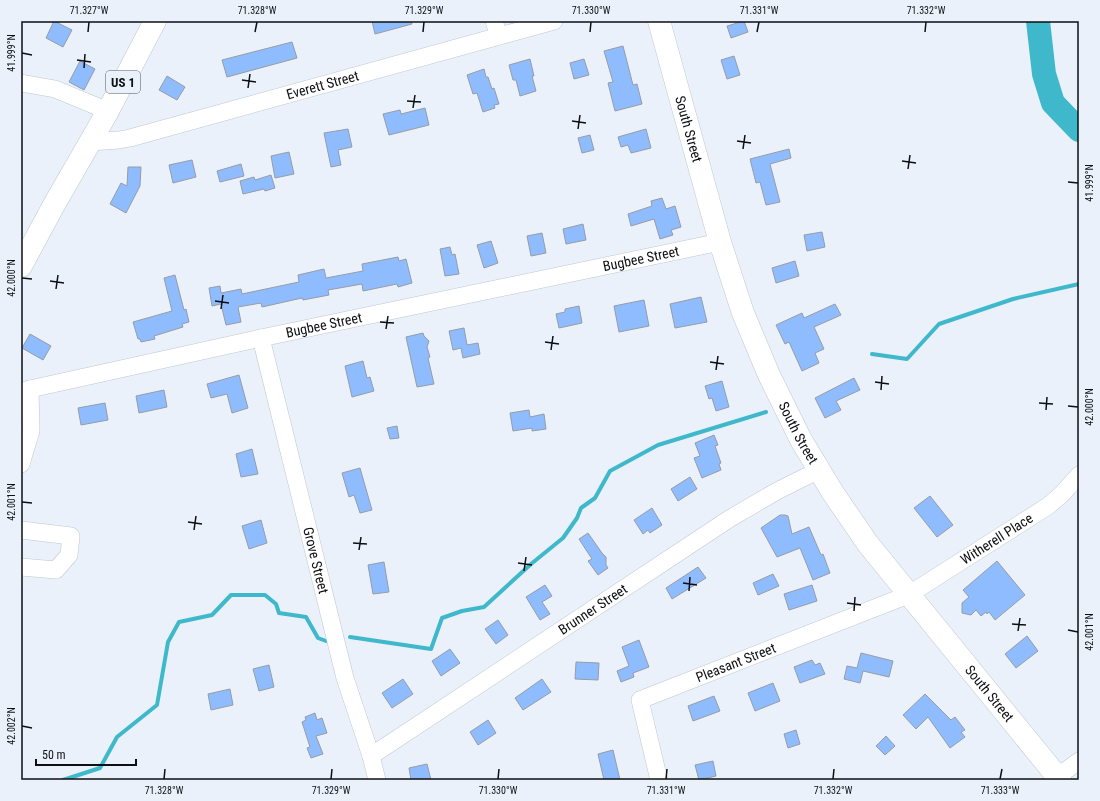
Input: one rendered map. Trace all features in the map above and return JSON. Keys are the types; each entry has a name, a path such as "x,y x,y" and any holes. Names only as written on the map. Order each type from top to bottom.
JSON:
{"main road":[{"name":"US 1","path":"21,266 108,111 155,21"},
{"name":"South Street","path":"659,21 720,242 743,313 760,356 786,411 819,470 848,517 908,595 1059,778"}],"street":[{"name":"Everett Street","path":"90,142 130,138 497,28 554,21"},
{"path":"21,82 55,89 108,111"},
{"name":"Bugbee Street","path":"25,390 261,338 720,242"},
{"name":"Grove Street","path":"261,338 345,678 371,756 377,780"},
{"path":"21,464 24,438 31,431 25,390"},
{"name":"Brunner Street","path":"371,756 729,519 777,491 819,470"},
{"name":"Witherell Place","path":"908,595 1048,506 1062,494 1079,475"},
{"path":"21,530 71,536 69,555 56,570 21,567"},
{"name":"Pleasant Street","path":"659,780 640,700 908,595"},
{"path":"1059,778 1079,761"}],"building":[{"path":"54,21 72,30 63,47 46,38"},
{"path":"372,21 411,21 412,24 375,34"},
{"path":"744,21 748,32 731,38 727,26"},
{"path":"292,42 297,58 227,77 222,60"},
{"path":"623,46 633,85 637,84 642,104 615,111 608,83 613,82 604,51"},
{"path":"734,56 740,75 727,79 721,60"},
{"path":"530,59 536,91 520,96 516,80 513,80 509,65"},
{"path":"584,59 589,75 574,79 570,63"},
{"path":"80,61 95,69 84,90 69,82"},
{"path":"484,69 492,89 494,88 499,104 494,105 495,108 483,112 477,93 473,94 467,75"},
{"path":"167,76 185,87 177,100 159,90"},
{"path":"425,108 429,125 389,135 383,114 400,110 401,114"},
{"path":"348,129 352,147 338,150 341,165 331,167 324,133"},
{"path":"646,129 651,148 631,153 628,145 621,147 618,137"},
{"path":"590,135 594,150 582,153 578,138"},
{"path":"789,149 791,158 770,164 780,202 766,205 760,182 756,183 750,159"},
{"path":"289,152 294,174 275,178 271,156"},
{"path":"192,160 196,177 173,183 169,165"},
{"path":"241,164 244,176 220,182 217,171"},
{"path":"128,167 141,167 140,186 126,213 110,204 121,183 127,186"},
{"path":"271,175 275,188 243,194 240,181 254,177 255,180"},
{"path":"662,198 666,209 675,206 681,227 671,230 673,235 660,239 654,219 631,226 628,214 652,206 651,201"},
{"path":"583,224 586,240 566,244 563,229"},
{"path":"822,232 825,247 807,251 804,235"},
{"path":"542,233 546,253 531,256 527,236"},
{"path":"491,241 498,263 484,268 477,245"},
{"path":"450,247 452,255 455,254 459,274 445,276 440,249"},
{"path":"398,257 399,261 406,259 412,283 398,287 397,284 363,291 362,284 328,290 329,295 303,300 302,298 262,307 261,303 238,307 241,322 226,325 221,304 212,306 209,288 220,286 221,293 241,289 242,294 299,282 298,275 324,269 326,278 363,271 362,264"},
{"path":"795,261 799,276 776,283 772,268"},
{"path":"175,275 184,310 186,309 189,322 182,324 183,327 154,336 155,339 141,342 140,339 138,339 133,322 172,311 164,278"},
{"path":"701,297 707,322 675,328 670,304"},
{"path":"644,300 649,326 619,332 614,306"},
{"path":"835,304 841,315 814,327 824,349 815,353 819,363 802,371 789,342 785,344 776,325 802,313 804,318"},
{"path":"579,306 582,323 559,328 556,314 565,312 565,309"},
{"path":"464,328 467,345 478,343 480,354 463,358 461,348 453,350 449,331"},
{"path":"423,333 429,341 427,347 430,357 428,358 434,384 417,387 406,337"},
{"path":"30,334 51,346 43,360 22,348"},
{"path":"363,361 367,378 370,377 374,391 352,397 345,366"},
{"path":"239,375 248,408 232,413 227,394 211,398 207,384"},
{"path":"854,378 860,390 836,401 841,410 825,418 815,398"},
{"path":"722,381 729,407 716,411 712,398 709,399 705,386"},
{"path":"164,390 167,407 139,413 136,396"},
{"path":"105,403 108,420 81,425 78,408"},
{"path":"529,410 530,417 544,414 546,429 532,431 532,428 513,431 510,413"},
{"path":"397,426 399,438 390,439 387,428"},
{"path":"714,435 718,445 715,446 721,463 719,464 721,470 702,478 694,458 700,456 695,443"},
{"path":"252,449 258,474 241,477 236,454"},
{"path":"360,468 372,510 360,513 354,495 349,497 342,473"},
{"path":"690,477 697,489 678,501 671,489"},
{"path":"930,496 953,525 937,537 914,508"},
{"path":"652,508 662,525 650,533 648,530 643,534 634,520"},
{"path":"780,515 788,516 792,534 809,527 821,555 823,554 830,573 813,580 800,548 777,557 761,528"},
{"path":"261,520 267,543 249,549 242,526"},
{"path":"588,533 606,557 606,565 608,568 598,575 588,561 592,559 579,539"},
{"path":"997,561 1025,595 995,620 989,612 987,614 986,612 981,616 976,610 971,615 962,613 962,603 969,597 963,590"},
{"path":"384,562 389,592 373,594 368,565"},
{"path":"698,567 706,578 672,599 666,588"},
{"path":"773,574 779,586 758,595 753,583"},
{"path":"545,585 552,596 542,602 550,614 540,620 526,597"},
{"path":"812,585 817,601 789,610 784,594"},
{"path":"498,620 508,635 496,644 485,629"},
{"path":"1027,636 1038,651 1016,668 1005,654"},
{"path":"639,640 649,667 633,673 634,677 621,682 617,671 629,666 622,647"},
{"path":"450,649 460,663 441,676 432,661"},
{"path":"861,653 893,661 889,677 863,671 860,683 844,679 847,666 857,668"},
{"path":"812,660 815,665 820,663 825,674 800,683 794,667"},
{"path":"576,662 599,663 598,680 575,679"},
{"path":"269,665 274,687 259,691 253,669"},
{"path":"403,679 413,694 392,708 382,693"},
{"path":"542,679 551,692 523,710 515,698"},
{"path":"773,683 780,701 755,711 748,693"},
{"path":"230,689 233,705 211,710 208,694"},
{"path":"925,694 951,720 955,717 965,730 961,732 965,737 950,748 928,717 916,729 903,715"},
{"path":"714,696 720,711 693,721 688,706"},
{"path":"315,713 317,720 322,718 327,733 316,736 323,754 311,758 307,748 310,747 302,722 306,720 305,717"},
{"path":"488,720 496,733 478,745 470,732"},
{"path":"796,730 800,744 788,748 784,734"},
{"path":"886,736 895,746 885,755 876,746"},
{"path":"613,750 620,780 604,780 598,754"},
{"path":"713,761 716,776 699,780 695,765"},
{"path":"427,764 431,780 411,780 409,768"}],"waterway":[{"path":"1038,21 1044,74 1053,103 1079,130"},
{"path":"872,354 907,359 939,324 1013,299 1079,284"},
{"path":"350,637 431,649 442,618 462,611 484,607 531,564 563,538 577,518 581,508 595,498 610,471 658,445 766,412"},
{"path":"63,780 100,768 117,737 157,705 168,642 179,622 212,615 231,595 265,595 276,604 279,613 306,617 318,638 326,641"}]}
